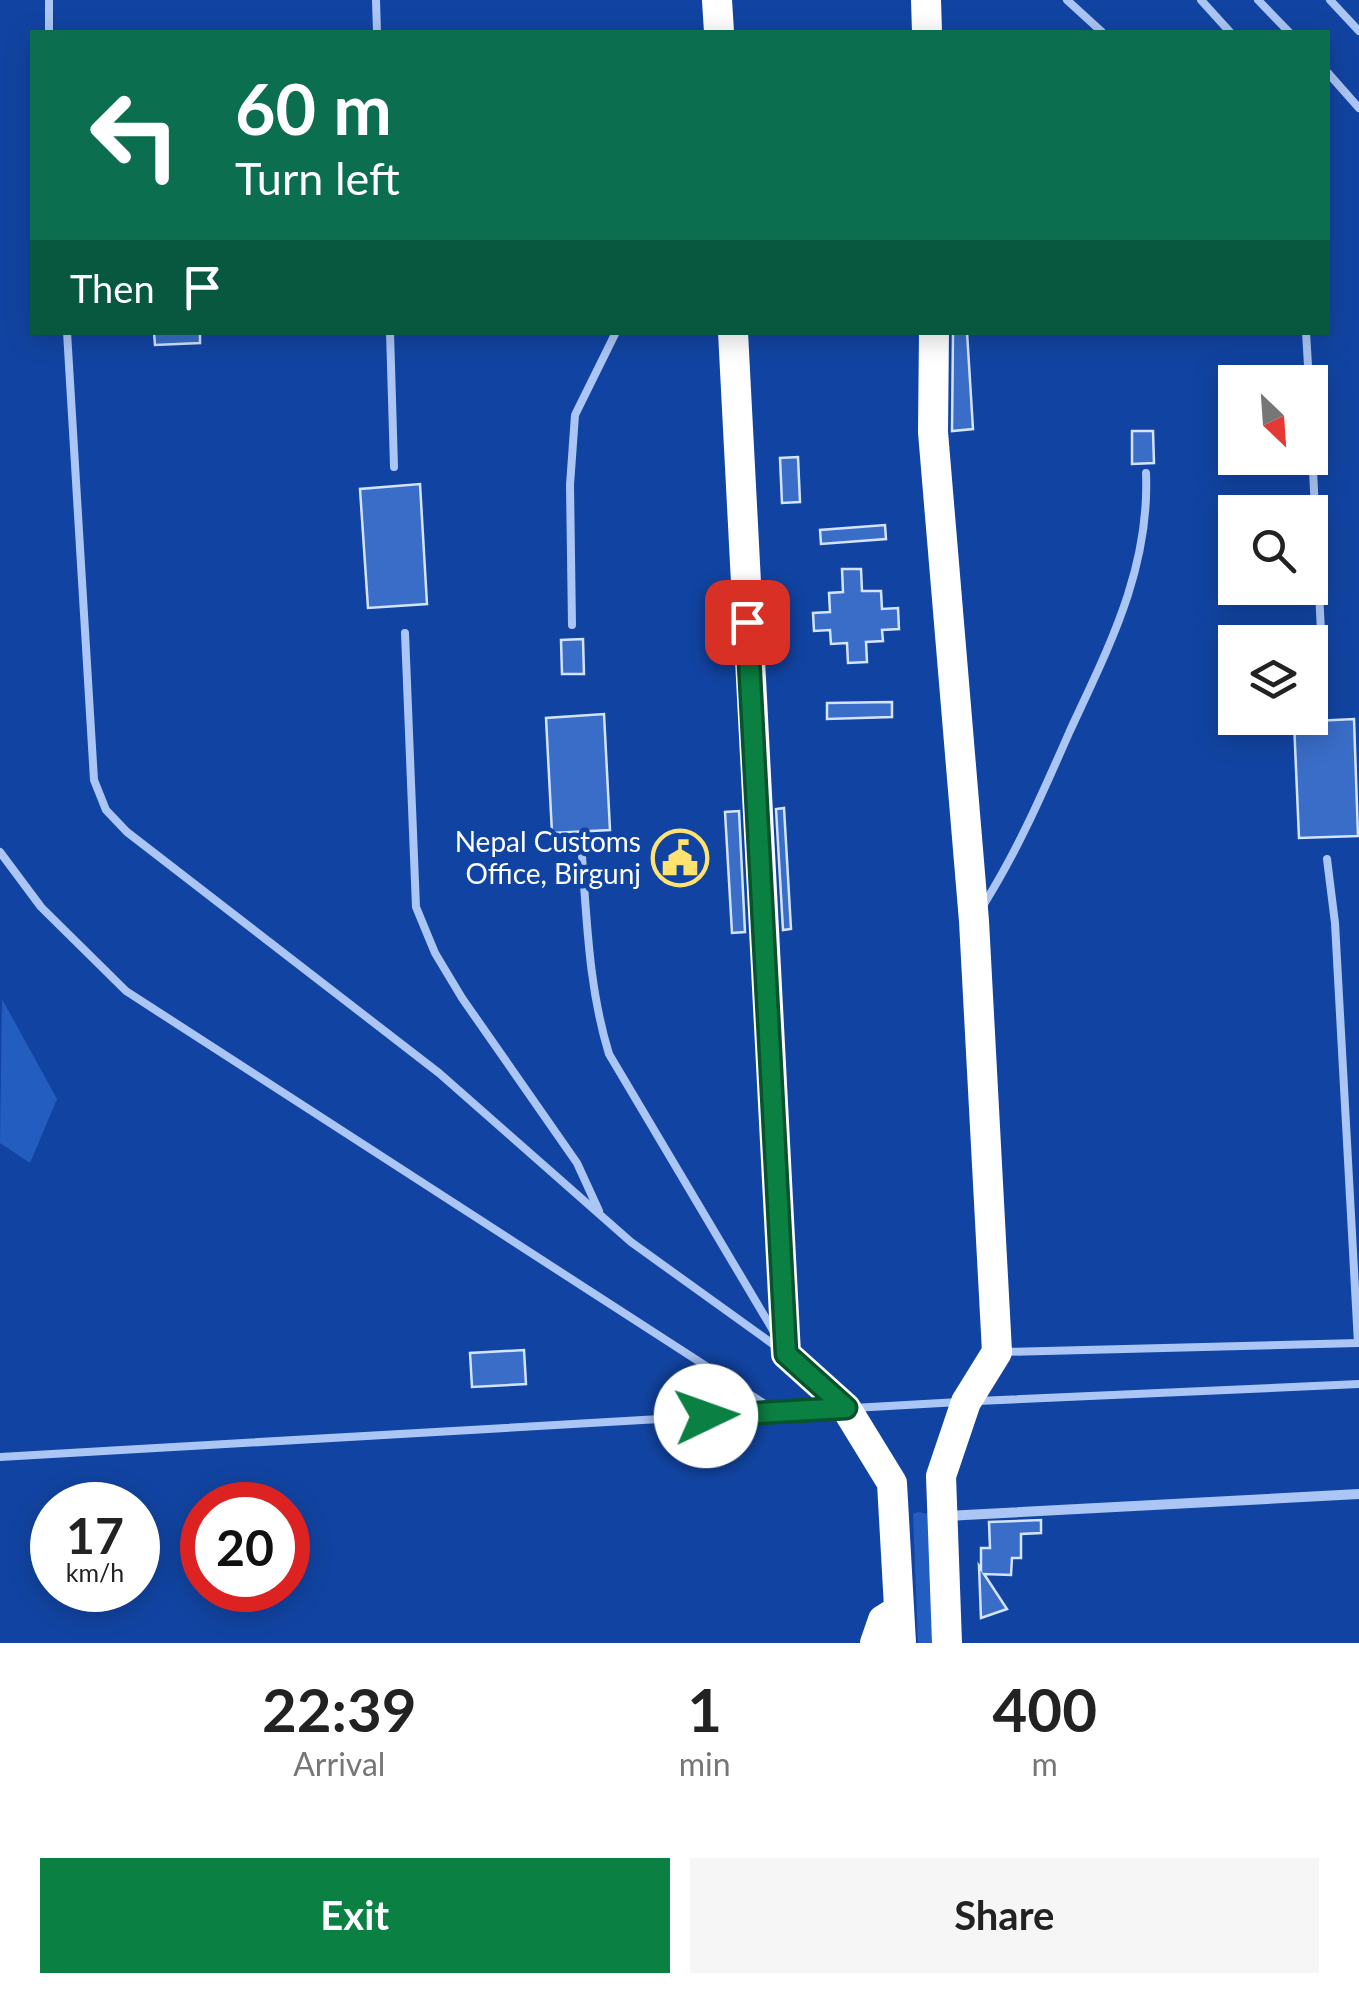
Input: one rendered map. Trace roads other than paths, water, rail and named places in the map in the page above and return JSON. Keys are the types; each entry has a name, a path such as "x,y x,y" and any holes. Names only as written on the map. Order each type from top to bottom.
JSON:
{"highway":[{"path":"718,0 719,30"},
{"path":"926,0 926,30"},
{"path":"734,335 786,1354 846,1408 892,1483 901,1643"},
{"path":"934,335 933,432 974,921 997,1352 966,1402 941,1476 947,1643"},
{"path":"875,1643 883,1620 899,1610"}],"street":[{"path":"942,1516 1359,1494"}],"lane":[{"path":"48,30 49,0"},
{"path":"376,0 377,30"},
{"path":"1066,0 1100,30"},
{"path":"1201,0 1228,30"},
{"path":"1258,0 1287,30"},
{"path":"1330,0 1359,31"},
{"path":"1330,75 1359,108"},
{"path":"66,335 94,780 106,810 128,832 439,1073 631,1242 786,1354"},
{"path":"390,335 394,466"},
{"path":"572,625 570,485 576,415 615,335"},
{"path":"1306,335 1307,365"},
{"path":"974,921 1014,857 1128,602 1146,519 1146,473"},
{"path":"1313,475 1321,625"},
{"path":"405,633 416,906 453,983 577,1163 600,1215"},
{"path":"0,852 41,907 126,991 777,1412"},
{"path":"582,856 590,974 609,1054 786,1354"},
{"path":"997,1352 1358,1343 1336,924 1328,860"},
{"path":"0,1457 846,1408 1359,1384"}],"place":[{"name":"Nepal Customs Office, Birgunj","path":"680,858"}]}
